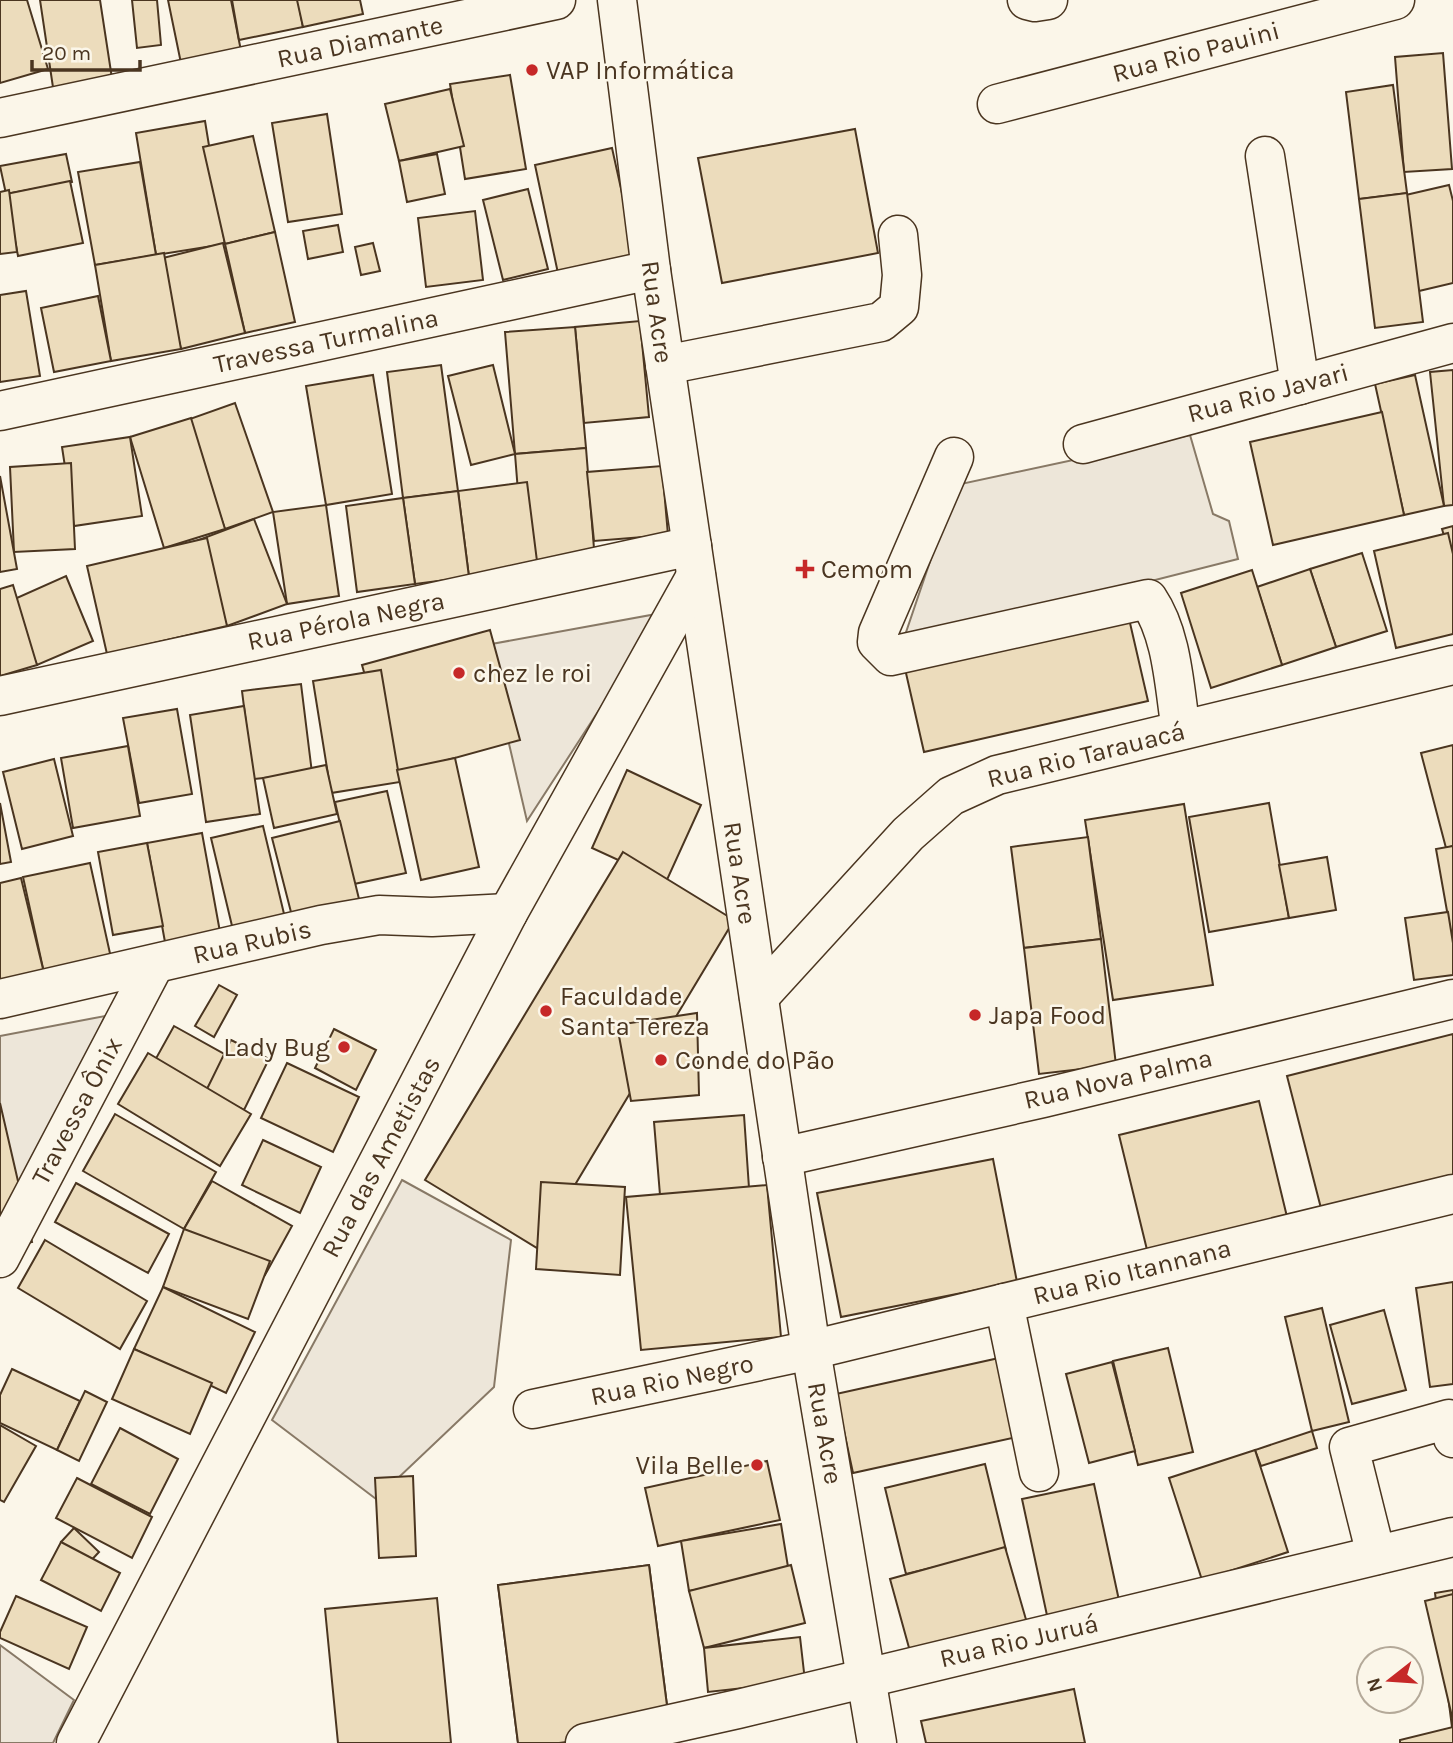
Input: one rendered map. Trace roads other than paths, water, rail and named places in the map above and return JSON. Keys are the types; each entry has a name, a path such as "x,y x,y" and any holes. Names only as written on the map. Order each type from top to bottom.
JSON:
{"street":[{"name":"Rua Diamante","path":"0,118 556,0"},
{"name":"Rua Acre","path":"617,0 651,270 782,1157 811,1350 877,1743"},
{"path":"1027,0 1048,0"},
{"name":"Rua Rio Pauini","path":"997,104 1395,0"},
{"path":"1265,156 1300,385"},
{"path":"665,365 881,322 899,307 902,275 898,235"},
{"name":"Travessa Turmalina","path":"0,411 651,270"},
{"name":"Rua Rio Javari","path":"1083,444 1453,343"},
{"path":"954,457 878,633 877,642 882,649 891,656 1148,599 1157,613 1168,649 1181,730"},
{"name":"Rua Pérola Negra","path":"0,696 694,561"},
{"name":"Rua das Ametistas","path":"76,1743 694,561"},
{"name":"Rua Rio Tarauacá","path":"759,997 908,834 951,796 997,775 1453,665"},
{"name":"Rua Rubis","path":"0,999 321,925 379,915 432,917 508,913"},
{"name":"Travessa Ônix","path":"0,1258 155,965"},
{"name":"Rua Nova Palma","path":"782,1157 1043,1098 1453,999"},
{"name":"Rua Rio Itannana","path":"811,1350 1453,1194"},
{"path":"1004,1303 1039,1472"},
{"name":"Rua Rio Negro","path":"533,1409 811,1350"},
{"path":"1376,1556 1349,1447 1449,1419 1453,1438"},
{"name":"Rua Rio Juruá","path":"585,1743 738,1709 1453,1537"}],"place":[{"name":"VAP Informática","path":"532,70"},
{"name":"Cemom","path":"805,569"},
{"name":"chez le roi","path":"459,673"},
{"name":"Faculdade Santa Tereza","path":"546,1011"},
{"name":"Japa Food","path":"975,1015"},
{"name":"Lady Bug","path":"344,1047"},
{"name":"Conde do Pão","path":"661,1060"},
{"name":"Vila Belle","path":"757,1465"}]}
